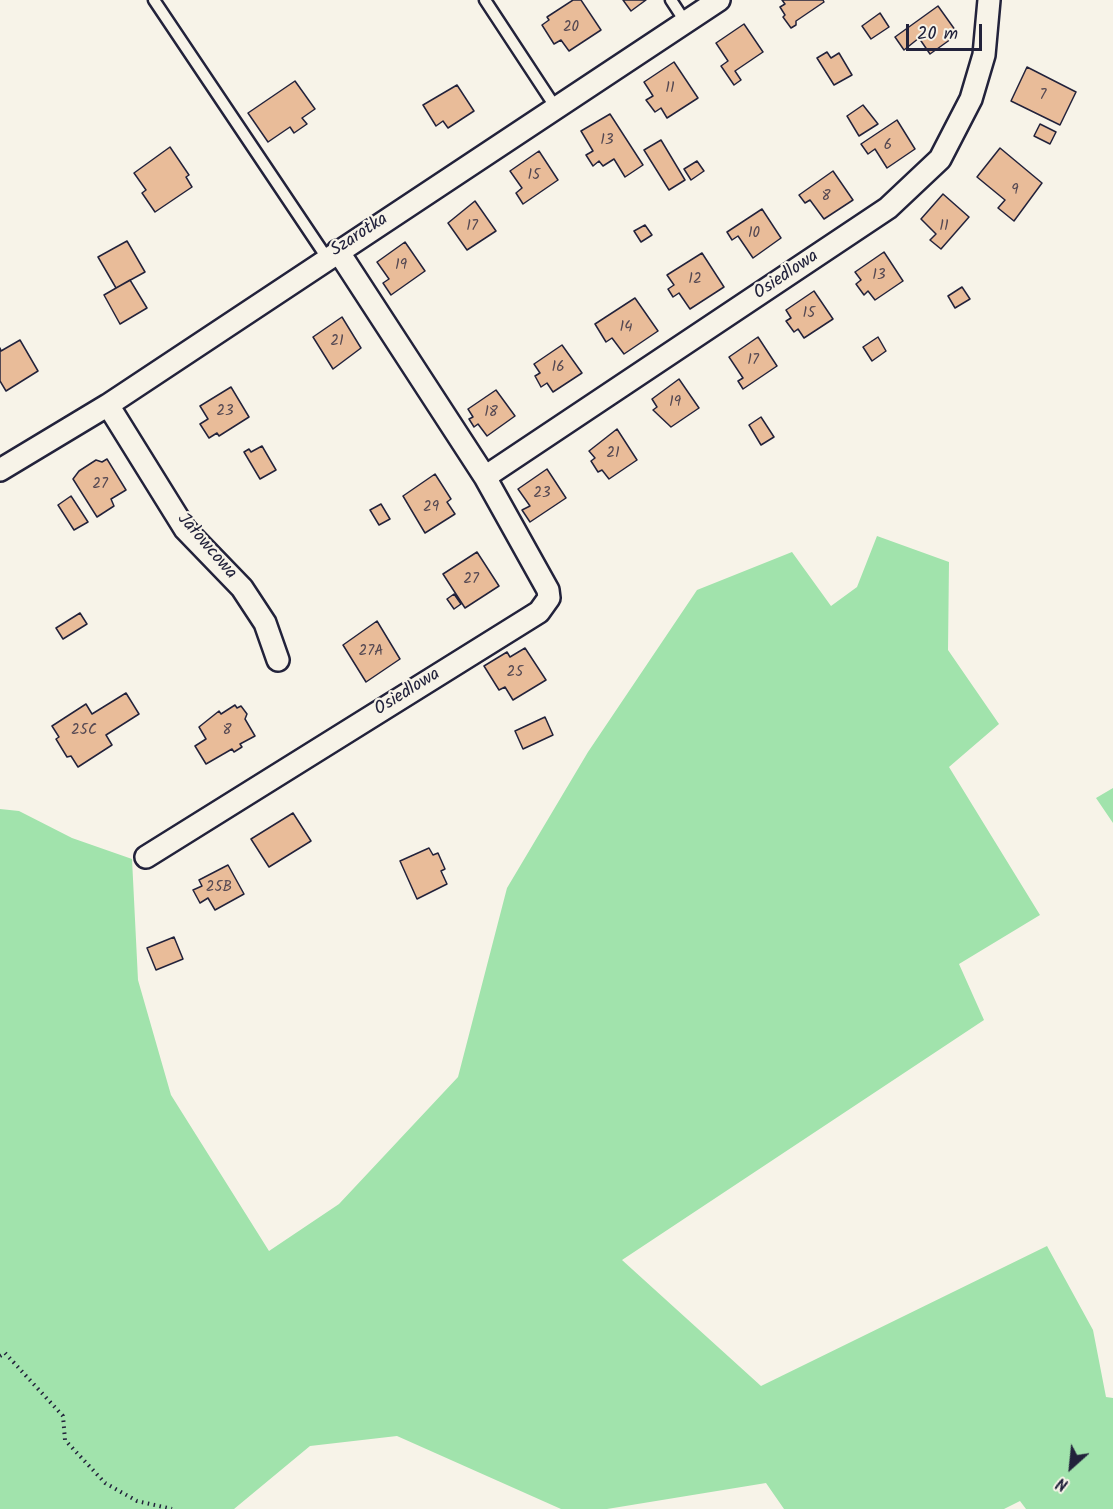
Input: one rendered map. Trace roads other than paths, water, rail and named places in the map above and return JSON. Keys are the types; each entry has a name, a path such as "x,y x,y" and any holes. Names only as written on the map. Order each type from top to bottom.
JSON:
{"street":[{"name":"Szarotka","path":"0,470 108,405 719,0"},
{"name":"Osiedlowa","path":"485,477 888,208 940,159 971,99 984,55 989,0"},
{"name":"Osiedlowa","path":"146,857 538,612 546,604 548,590 485,477 333,254"},
{"name":"Jałowcowa","path":"108,405 185,529 242,588 265,623 278,660"}],"lane":[{"path":"153,0 333,254"},
{"path":"485,0 556,108"},
{"path":"670,0 686,23"}]}
